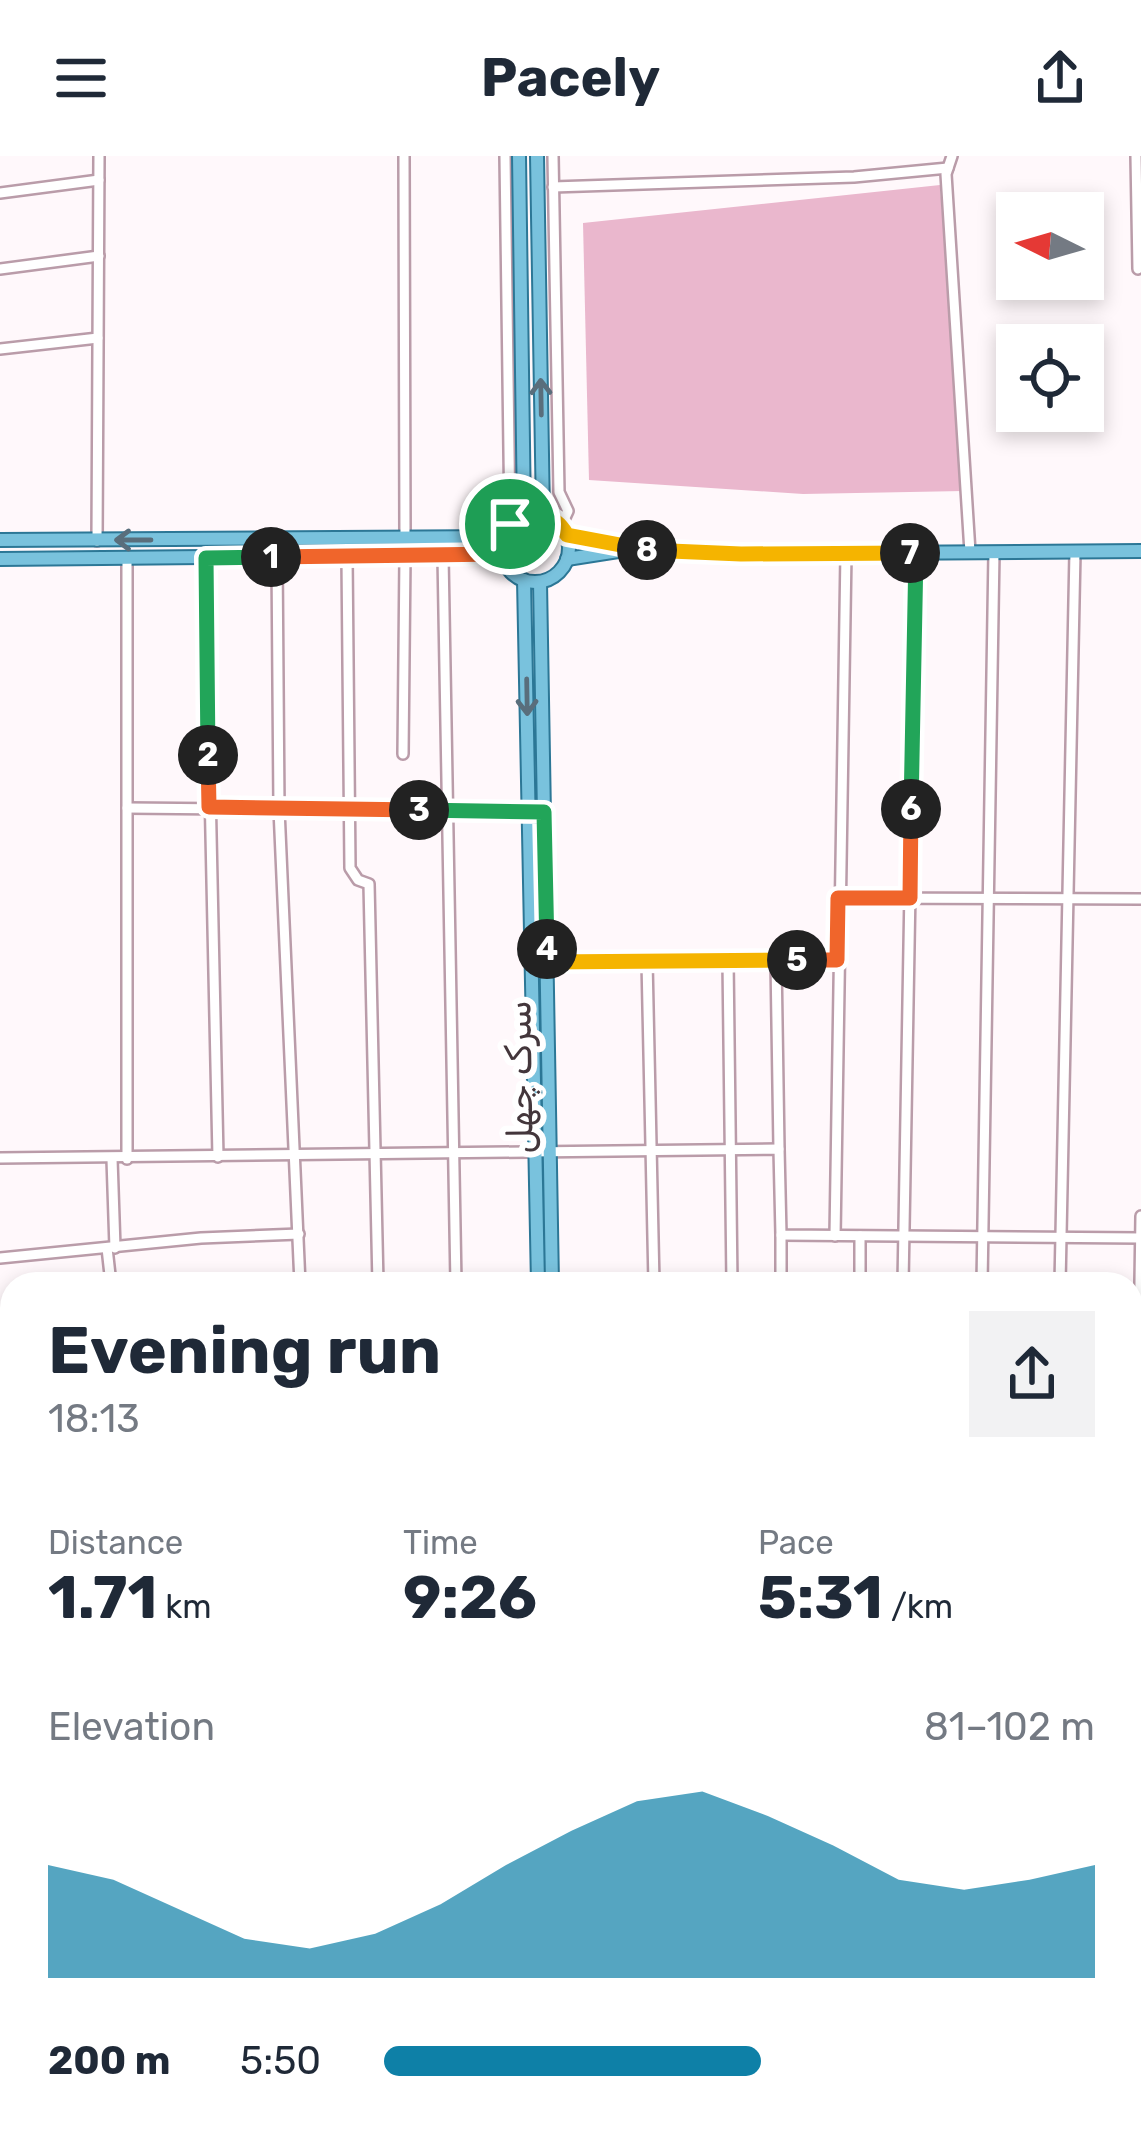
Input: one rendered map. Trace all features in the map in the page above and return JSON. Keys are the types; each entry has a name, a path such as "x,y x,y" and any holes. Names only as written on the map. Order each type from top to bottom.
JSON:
{"main road":[{"path":"519,156 524,515"},
{"path":"538,156 542,514"},
{"path":"564,530 567,559 557,574 540,582 524,580 506,566 502,538 510,524 524,515 542,514 564,530 632,549"},
{"path":"0,540 502,538"},
{"path":"567,559 632,549 1141,551"},
{"path":"0,559 501,554"},
{"path":"524,580 542,1150 538,1272"},
{"name":"سرک چهل","path":"540,582 547,962 542,1150 551,1272"}],"street":[{"path":"97,541 99,156"},
{"path":"404,156 405,538"},
{"path":"505,156 510,524"},
{"path":"553,156 560,492 568,511 564,530"},
{"path":"952,156 948,168 970,552"},
{"path":"1136,156 1138,268"},
{"path":"554,187 854,177 948,168"},
{"path":"0,193 99,180"},
{"path":"0,269 99,256"},
{"path":"0,349 98,338"},
{"path":"982,1272 994,552"},
{"path":"1060,1272 1075,552"},
{"path":"835,1235 846,553"},
{"path":"903,1272 916,553"},
{"path":"403,754 405,556"},
{"path":"443,556 456,1272"},
{"path":"277,557 279,809 300,1272"},
{"path":"346,557 350,868 358,880 369,884 378,1272"},
{"path":"127,558 127,1159"},
{"path":"206,558 218,1157"},
{"path":"127,808 544,812"},
{"path":"838,898 1141,899"},
{"path":"776,960 781,1272"},
{"path":"547,962 837,960"},
{"path":"647,961 654,1272"},
{"path":"728,961 732,1272"},
{"path":"0,1158 779,1149"},
{"path":"111,1272 112,1159"},
{"path":"1140,1272 1141,1216"},
{"path":"0,1258 201,1238 298,1234"},
{"path":"781,1235 1141,1238"},
{"path":"860,1236 860,1272"},
{"path":"812,2130 830,2130"}],"shaded area":[{"path":"940,185 963,491 803,494 589,480 583,223"}],"route":[{"path":"542,514 553,518 567,535 632,549 916,553 910,898 838,898 837,960 547,962 544,812 209,807 206,558 501,554 502,538 510,524 524,515 542,514"}]}
